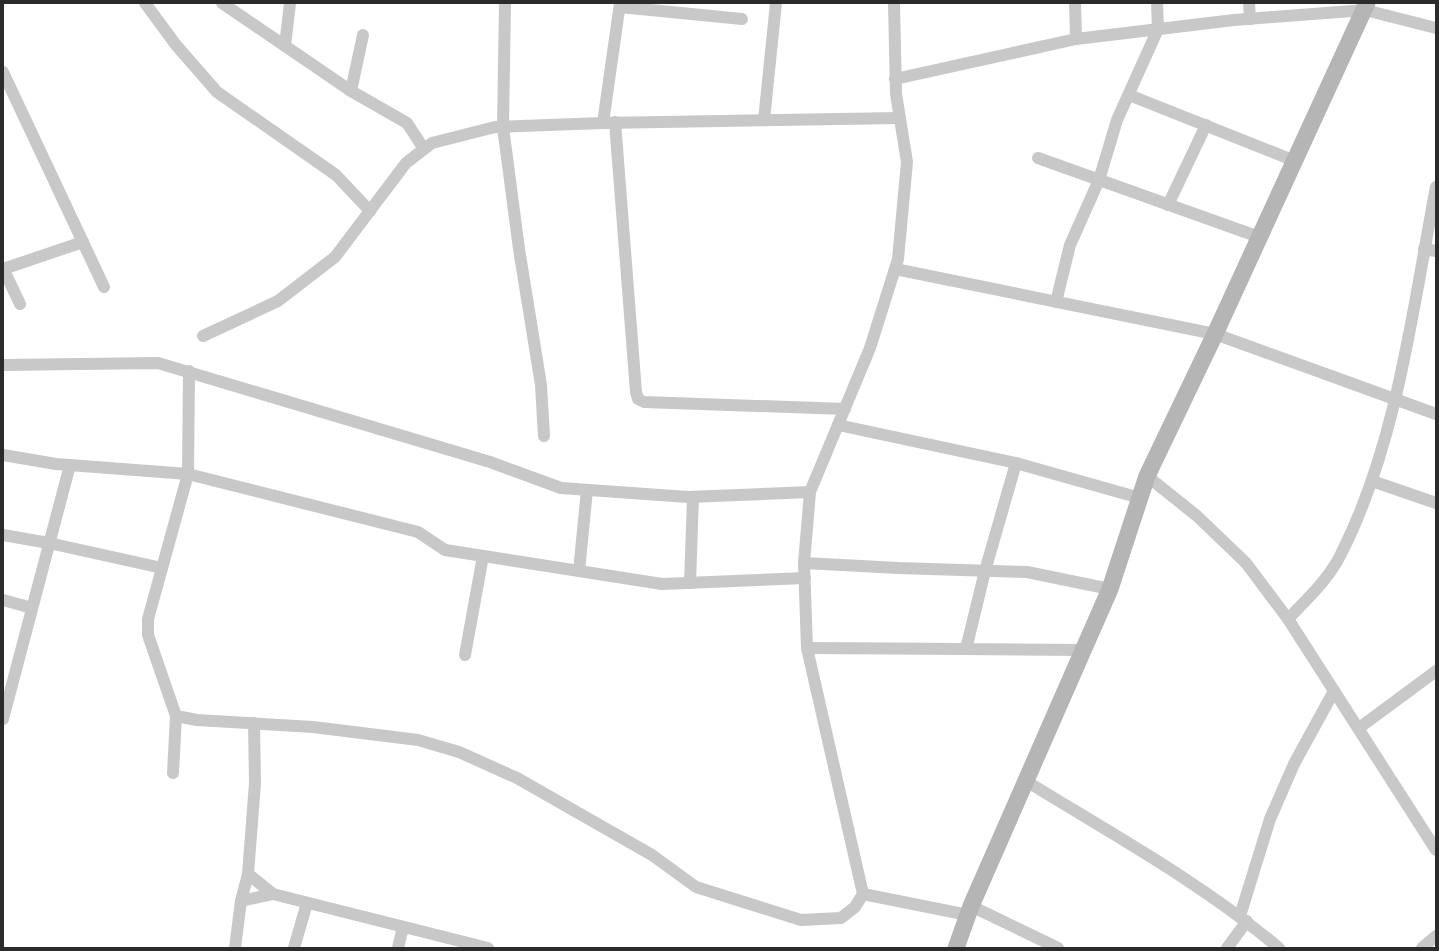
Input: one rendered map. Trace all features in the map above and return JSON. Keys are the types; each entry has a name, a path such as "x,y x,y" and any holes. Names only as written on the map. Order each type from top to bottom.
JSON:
{"street":[{"path":"145,3 176,45 216,92 336,175 370,211"},
{"path":"222,3 350,91 407,123 424,149"},
{"path":"285,46 290,3"},
{"path":"505,3 503,127 519,249 541,385 544,436"},
{"path":"764,120 776,3"},
{"path":"176,716 197,720 313,727 418,740 459,752 516,778 639,847 696,887 801,920 841,918 855,907 863,894 807,648 804,563 810,492 870,348 898,259 907,162 895,79 894,3"},
{"path":"1075,3 1076,39"},
{"path":"1056,302 1070,245 1099,180 1117,120 1158,29 1157,3"},
{"path":"1249,3 1250,19"},
{"path":"742,19 620,5 609,123 636,392 638,399 644,402 845,409"},
{"path":"895,79 1076,39 1366,6 1436,28"},
{"path":"956,948 969,910 1110,589 1147,476 1215,334 1366,6"},
{"path":"350,91 363,35"},
{"path":"3,72 104,287"},
{"path":"1129,95 1295,161"},
{"path":"203,336 278,301 334,258 406,163 432,143 495,127 609,123 900,118"},
{"path":"1168,205 1206,125"},
{"path":"1038,158 1259,237"},
{"path":"1288,619 1325,579 1341,554 1372,481 1395,400 1430,250 1436,187"},
{"path":"20,304 3,268 84,242"},
{"path":"895,269 1215,334 1436,414"},
{"path":"3,365 158,363 490,462 561,488 693,497 810,492"},
{"path":"172,773 176,716 148,635 148,620 188,474 189,371"},
{"path":"838,425 1016,463 1140,498"},
{"path":"3,455 70,465 188,474 418,532 445,550 662,584 804,578"},
{"path":"966,649 985,571 1016,463"},
{"path":"3,719 70,465"},
{"path":"1147,476 1197,516 1246,563 1288,619 1436,850"},
{"path":"1372,481 1436,503"},
{"path":"579,571 587,490"},
{"path":"690,583 693,497"},
{"path":"3,535 49,543 162,568"},
{"path":"466,655 483,556"},
{"path":"804,563 898,568 1027,572 1110,589"},
{"path":"3,600 32,608"},
{"path":"807,648 1084,650"},
{"path":"1359,728 1436,671"},
{"path":"1227,948 1244,919 1270,819 1294,764 1334,691"},
{"path":"235,948 241,901 248,874 255,783 254,723"},
{"path":"1026,780 1182,876 1244,919 1279,948"},
{"path":"248,874 273,894 488,948"},
{"path":"241,901 273,894"},
{"path":"863,894 969,910 1058,948"},
{"path":"294,948 307,903"},
{"path":"398,948 403,927"},
{"path":"1422,948 1436,936"}]}
